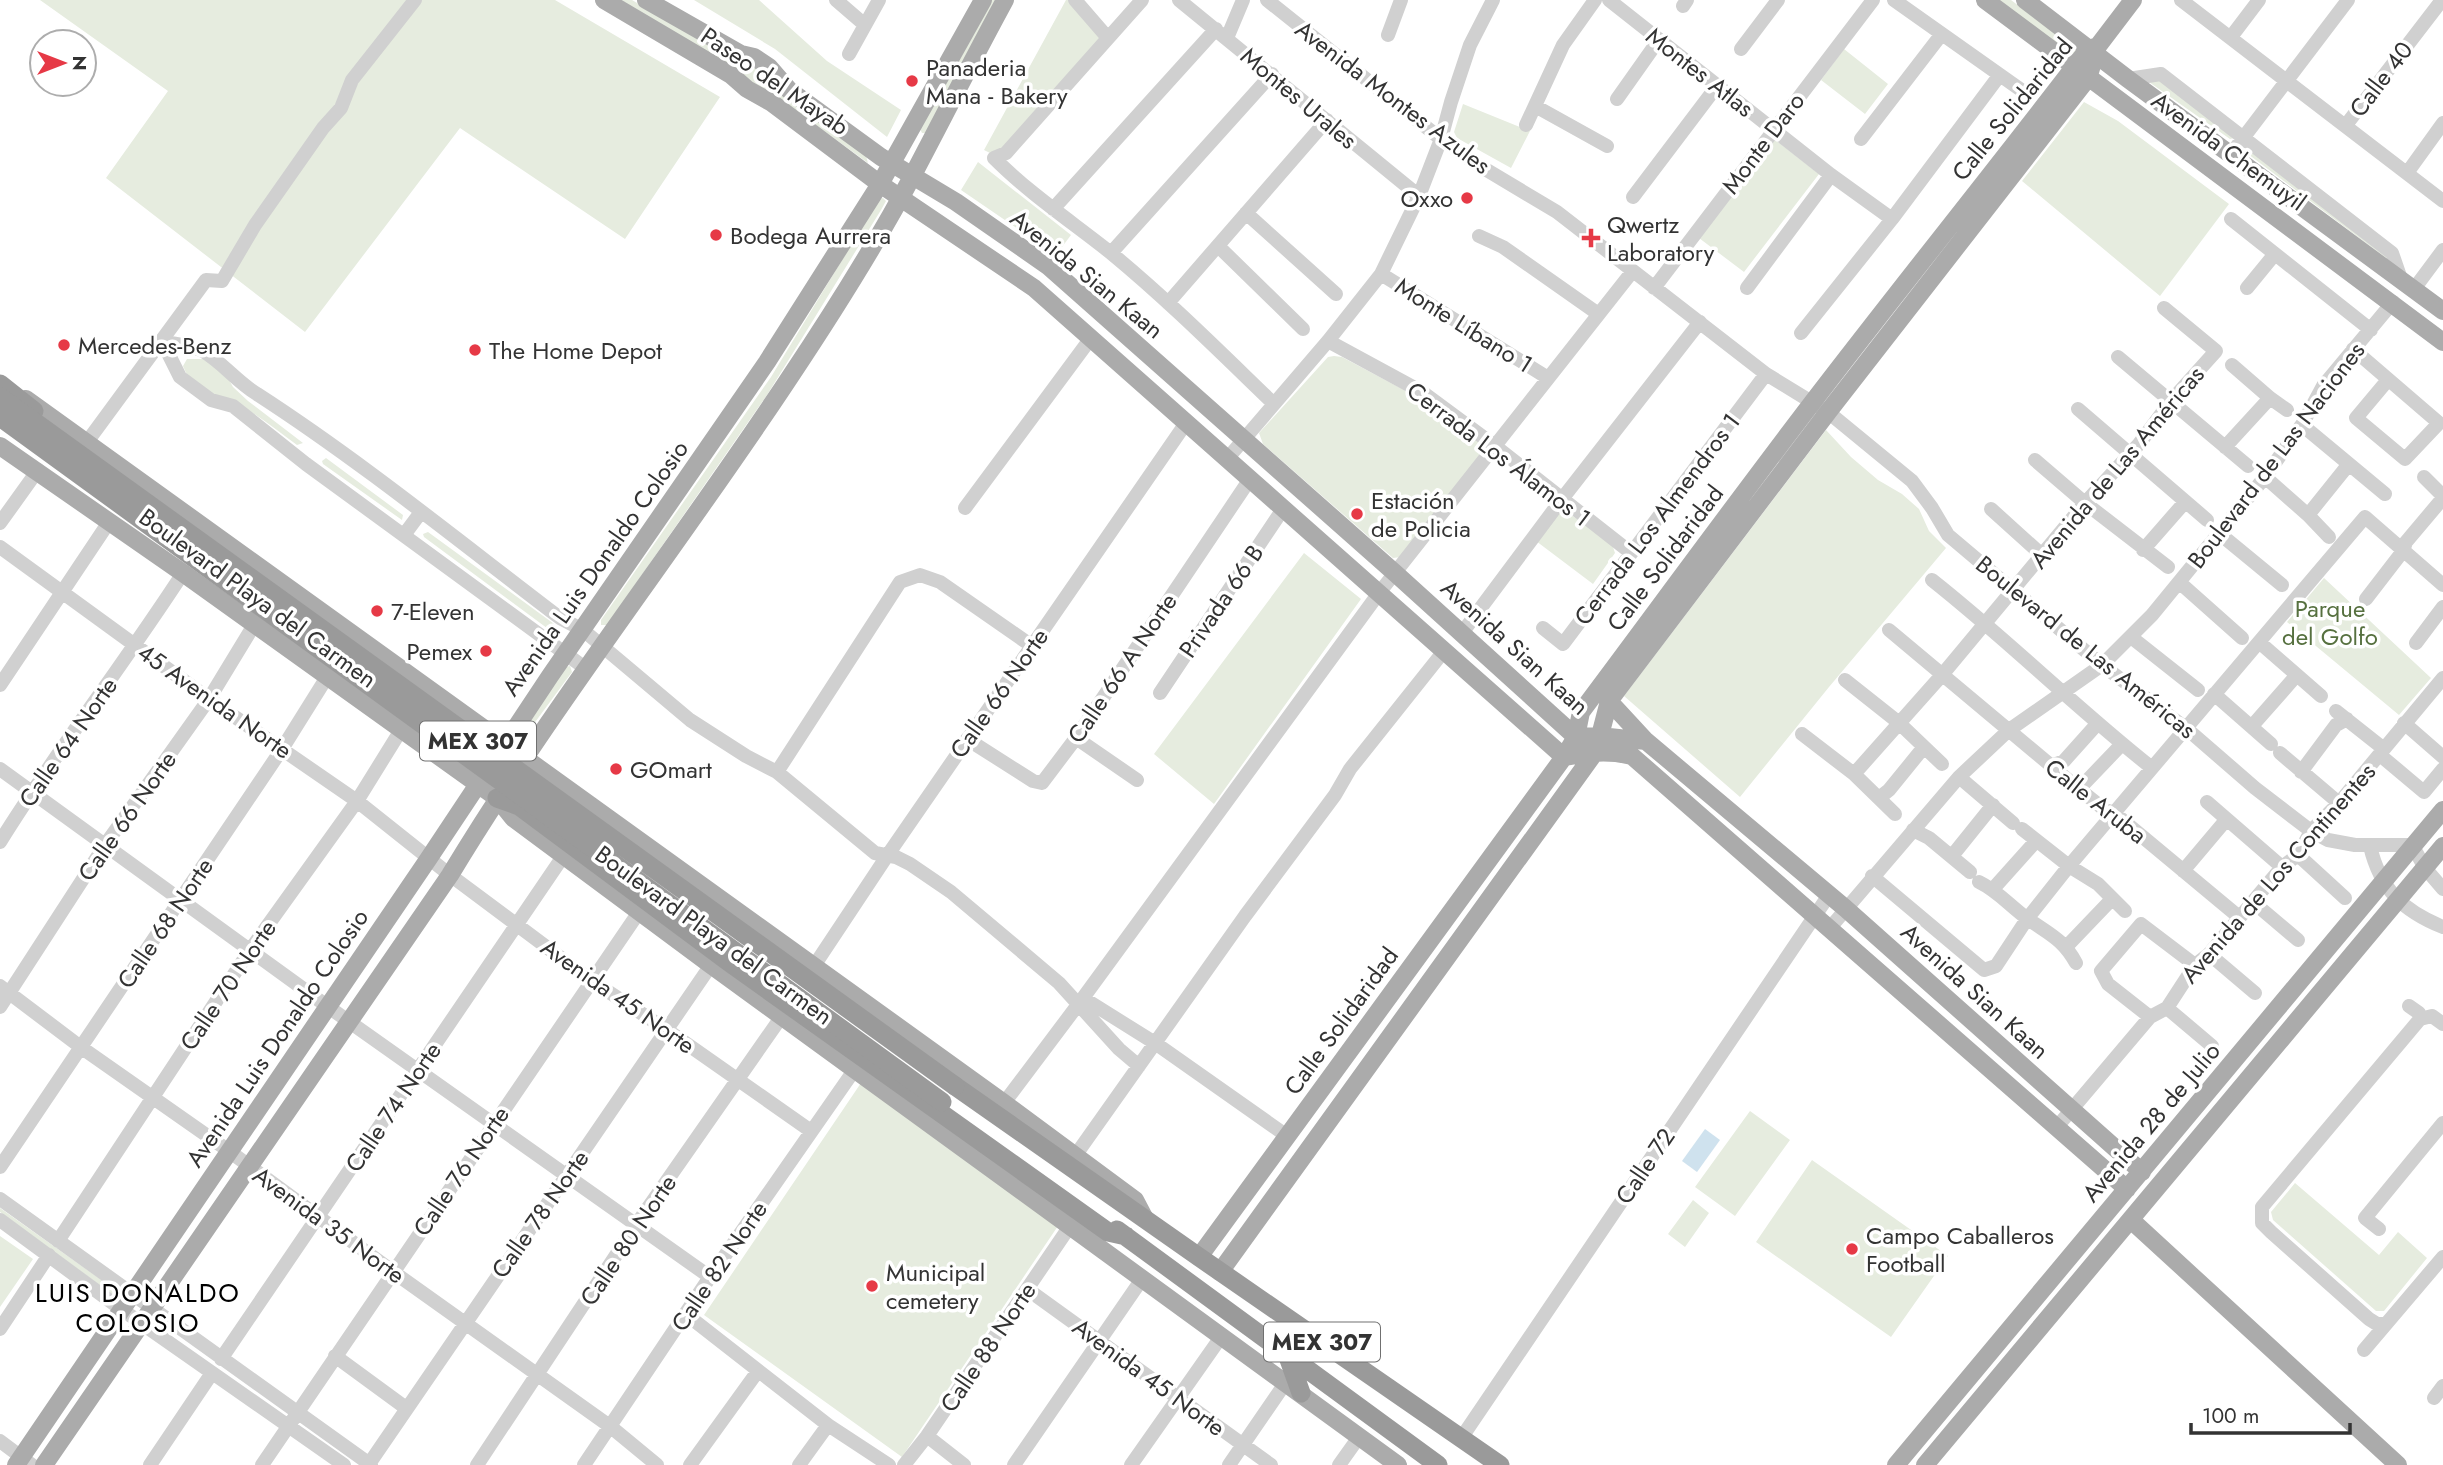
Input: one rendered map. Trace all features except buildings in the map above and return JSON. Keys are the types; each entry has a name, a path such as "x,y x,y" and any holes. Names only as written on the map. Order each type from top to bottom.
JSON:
{"highway":[{"name":"MEX 307","path":"3,389 143,500 956,1086 1500,1465"},
{"name":"MEX 307","path":"0,417 1437,1465"},
{"path":"0,428 96,496 146,523"},
{"path":"497,798 519,806 568,851 1108,1232 1126,1236"},
{"path":"1287,1354 1293,1387"}],"main road":[{"name":"Paseo del Mayab","path":"604,0 731,75 880,184"},
{"name":"Paseo del Mayab","path":"646,0 741,54 762,62 789,90 890,163"},
{"name":"Avenida Luis Donaldo Colosio","path":"23,1462 126,1302 429,858 503,744 767,362 880,184 983,0"},
{"name":"Avenida Luis Donaldo Colosio","path":"44,1465 450,875 497,798 585,668 790,378 913,176 1005,0"},
{"name":"Avenida Chemuyil","path":"1985,0 2393,302 2443,342"},
{"name":"Avenida Chemuyil","path":"2025,0 2443,311"},
{"name":"Calle Solidaridad","path":"1199,1257 1564,757 1576,737 1580,712 2081,73 2094,50 2133,0"},
{"name":"Avenida Sian Kaan","path":"890,163 978,217 1048,266 1576,737 1632,756 2127,1189"},
{"name":"Avenida Sian Kaan","path":"880,184 1034,288 1564,757 1598,743 1646,741 1845,908 2142,1172"},
{"path":"964,240 978,217"},
{"name":"Boulevard Playa del Carmen","path":"3,389 87,442 1004,1103 1135,1200 1145,1219"},
{"name":"Calle Solidaridad","path":"1220,1272 1598,743 1609,701 1821,406"},
{"name":"Boulevard Playa del Carmen","path":"0,446 183,572 497,798"},
{"path":"401,730 420,720 428,698 426,688"},
{"path":"1609,701 1646,741"},
{"path":"568,851 570,818 583,808 591,807"},
{"name":"Avenida 28 de Julio","path":"1896,1465 2443,810"},
{"name":"Avenida 28 de Julio","path":"1925,1465 2443,846"},
{"name":"Boulevard Playa del Carmen","path":"568,851 639,912 1398,1465"},
{"path":"2243,1051 2250,1049 2258,1054 2260,1065"},
{"path":"1287,1136 1307,1153"},
{"path":"1268,1162 1289,1178"},
{"path":"2131,1220 2398,1465"},
{"path":"2033,1302 2037,1314 2050,1316"}],"street":[{"path":"87,442 206,280 222,281 255,225 323,128 341,108 352,80 415,0"},
{"path":"836,0 865,25"},
{"path":"849,54 879,0"},
{"path":"1075,0 1108,38"},
{"path":"1142,0 1006,153 994,158 1168,303 1273,403"},
{"name":"Montes Urales","path":"1179,0 1419,196"},
{"path":"1053,208 1134,119 1222,34 1243,0"},
{"name":"Avenida Montes Azules","path":"1267,0 1441,139 1475,163 1557,212 1766,374 1821,406"},
{"path":"1388,35 1401,0"},
{"path":"1227,459 1328,341 1381,274 1419,196 1441,139 1470,45 1493,0"},
{"path":"1526,125 1563,45 1595,0"},
{"name":"Montes Atlas","path":"1609,0 1658,41 1892,219"},
{"path":"1741,49 1778,0"},
{"name":"Monte Daro","path":"1654,288 1873,0"},
{"path":"1894,0 1941,36 2024,92"},
{"path":"2181,0 2443,201"},
{"path":"2231,37 2259,0"},
{"path":"2231,154 2348,0"},
{"name":"Calle 40","path":"2346,125 2442,0"},
{"path":"1861,139 1941,36"},
{"path":"1617,99 1658,41"},
{"path":"1111,253 1272,74"},
{"path":"2129,79 2161,74 2392,253 2407,284 2443,250"},
{"path":"1801,333 1892,219 1999,76"},
{"path":"1633,197 1717,86"},
{"path":"1535,106 1607,146"},
{"path":"1168,303 1327,120"},
{"path":"2407,173 2443,123"},
{"path":"1747,288 1832,175"},
{"path":"1246,213 1335,294"},
{"path":"2231,219 2371,330"},
{"path":"1479,236 1503,247 1597,313"},
{"path":"1218,246 1303,330"},
{"path":"2248,288 2274,255"},
{"path":"1004,1103 1379,593 1597,313 1632,272"},
{"name":"Monte Líbano 1","path":"1381,274 1548,378"},
{"name":"Boulevard de Las Naciones","path":"1829,929 1959,777 2009,730 2102,665 2152,615 2264,477 2303,423 2323,386 2393,302"},
{"name":"Avenida de Las Américas","path":"1854,774 1942,675 2216,351 2164,308"},
{"path":"1462,633 1562,499 1700,323"},
{"path":"965,508 1090,338"},
{"path":"162,341 200,350 231,372 247,388 322,439 560,618 583,630 690,720 746,756 777,772 875,853 896,857 910,864 951,892 1081,1001 1119,1049 1139,1066"},
{"path":"162,341 180,377 211,400 233,406 306,464 585,668"},
{"name":"Cerrada Los Álamos 1","path":"1328,341 1422,393 1495,446 1630,552"},
{"path":"2353,349 2387,381 2439,422 2405,459 2356,418 2387,381"},
{"path":"2118,357 2248,466"},
{"path":"2232,365 2287,410"},
{"name":"Cerrada Los Almendros 1","path":"1543,628 1563,644 1766,374"},
{"path":"2225,447 2270,398"},
{"name":"Boulevard de Las Américas","path":"1821,406 1912,481 1948,535 2102,665 2187,729 2255,788 2311,831 2328,840 2370,846 2412,845"},
{"path":"2078,409 2207,520"},
{"name":"Calle 66 Norte","path":"814,966 1186,423"},
{"path":"2303,423 2385,494"},
{"path":"2035,460 2143,550 2150,552 2168,567"},
{"path":"2308,515 2349,464"},
{"path":"0,523 38,470"},
{"path":"2264,477 2329,537"},
{"path":"2366,598 2403,551 2406,542 2443,497 2424,477"},
{"name":"Calle 66 A Norte","path":"967,739 1038,784 1042,783 1076,738 1250,479"},
{"path":"2143,550 2185,502"},
{"name":"Privada 66 B","path":"1160,693 1283,509"},
{"path":"1991,509 2043,556"},
{"path":"404,535 421,512"},
{"path":"1872,876 1984,970 1996,965 2069,866 2365,517 2443,585"},
{"path":"0,685 110,522"},
{"path":"2220,534 2282,585"},
{"name":"45 Avenida Norte","path":"0,547 209,699 357,801 429,858"},
{"name":"Calle 64 Norte","path":"0,842 31,792 136,645 183,572"},
{"path":"777,772 900,582 920,575 940,582 1032,646"},
{"path":"1932,580 1985,622 2062,693 2152,768"},
{"path":"2179,582 2242,638"},
{"path":"2416,643 2443,607"},
{"name":"Calle 66 Norte","path":"0,1007 4,990 209,699 254,625"},
{"name":"Calle Aruba","path":"1889,630 2079,789 2105,810 2113,813 2239,917"},
{"path":"2131,636 2199,690"},
{"path":"2259,642 2322,696"},
{"path":"1075,1156 1245,916 1335,796 1350,769 1444,651"},
{"path":"2252,726 2296,676"},
{"name":"Calle 68 Norte","path":"0,1167 82,1048 327,677"},
{"name":"Avenida de Los Continentes","path":"2056,1128 2150,1017 2167,1008 2194,965 2209,954 2282,867 2298,855 2311,831 2339,803 2443,678"},
{"path":"1845,680 1898,722 1942,764"},
{"path":"2214,694 2339,803"},
{"path":"2301,772 2342,715 2424,792 2443,769"},
{"path":"2052,766 2064,761 2098,723"},
{"path":"2404,723 2443,757"},
{"name":"Calle 70 Norte","path":"58,1241 250,950 357,801 401,730"},
{"path":"1802,734 1854,774 1895,814"},
{"path":"1076,738 1137,780"},
{"path":"2079,789 2122,744"},
{"path":"1879,799 1924,747"},
{"path":"0,769 327,1006 710,1277"},
{"path":"1959,777 2036,841 2098,884 2125,911"},
{"path":"2207,802 2282,867"},
{"path":"1952,856 1993,805"},
{"path":"2183,871 2226,820"},
{"path":"1913,830 1929,838 2028,919 2067,946 2076,963"},
{"path":"1981,881 2036,841"},
{"path":"2412,845 2425,868 2443,889"},
{"path":"2370,846 2382,883 2399,901 2423,919 2443,927"},
{"name":"Calle 74 Norte","path":"221,1359 568,851"},
{"path":"2298,855 2345,898"},
{"name":"Avenida 45 Norte","path":"429,858 592,981 811,1131"},
{"name":"Calle 72","path":"1462,1437 1829,895"},
{"path":"2067,946 2112,899"},
{"path":"2253,902 2298,940"},
{"name":"Calle 76 Norte","path":"262,1465 639,912"},
{"path":"2150,1017 2108,984 2101,971 2141,924 2194,965"},
{"path":"2209,954 2255,993"},
{"name":"Calle 78 Norte","path":"370,1464 711,965"},
{"name":"Avenida 35 Norte","path":"4,990 611,1427 657,1465"},
{"path":"1081,1001 1155,1043 1287,1136"},
{"path":"2409,1006 2419,1013 2420,1019"},
{"path":"2167,1008 2212,1046"},
{"name":"Calle 80 Norte","path":"477,1465 636,1225 782,1016"},
{"path":"2385,1324 2377,1324 2369,1319 2262,1223 2262,1207 2420,1019 2432,1016 2443,1024"},
{"name":"Calle 82 Norte","path":"584,1465 710,1277 855,1069"},
{"path":"2379,1230 2365,1218 2443,1123"},
{"path":"0,1199 58,1241 126,1302"},
{"path":"0,1220 49,1255 221,1359 370,1464"},
{"name":"Calle 88 Norte","path":"904,1465 927,1436 1070,1226"},
{"path":"0,1329 49,1255"},
{"path":"2364,1350 2443,1256"},
{"path":"1014,1465 1142,1279"},
{"name":"Avenida 45 Norte","path":"1027,1289 1271,1465"},
{"path":"687,1315 828,1425 890,1465"},
{"path":"146,1316 212,1373 344,1465"},
{"path":"1130,1465 1221,1338"},
{"path":"335,1356 406,1408"},
{"path":"690,1465 758,1371"},
{"path":"150,1465 212,1373"},
{"path":"1229,1465 1293,1387"},
{"path":"799,1465 828,1425"},
{"path":"927,1436 964,1465"},
{"path":"1339,1465 1359,1437"},
{"path":"0,1441 23,1462"}],"green space":[{"path":"40,0 555,0 720,97 625,239 460,128 305,332 106,178 168,91 98,41 98,28 79,28"},
{"path":"621,0 632,0 741,64 760,69 866,156 868,163 768,90 759,89"},
{"path":"694,0 759,0 827,61 901,110 887,137 775,49"},
{"path":"989,0 998,0 927,133 922,133 920,129"},
{"path":"1066,0 1072,0 1103,34 1010,146 990,153 984,150"},
{"path":"1999,0 2011,0 2077,50 2072,56"},
{"path":"1844,49 1888,84 1865,114 1821,80"},
{"path":"2163,80 2234,138 2230,139 2149,82"},
{"path":"2084,102 2118,121 2229,204 2160,296 2022,181"},
{"path":"1463,104 1530,131 1511,168 1457,138 1454,132"},
{"path":"1774,139 1819,174 1744,272 1699,238"},
{"path":"2247,146 2390,259 2390,261 2244,151"},
{"path":"978,162 1071,235 1056,255 961,190"},
{"path":"879,199 886,201 881,210 767,395 607,625 601,625 601,620 771,377"},
{"path":"1328,357 1342,357 1419,398 1479,442 1481,455 1401,557 1393,558 1263,444 1259,433"},
{"path":"187,359 204,359 227,376 233,387 248,401 303,443 297,445 243,407 209,394 195,385 183,366"},
{"path":"1826,430 1851,457 1878,480 1902,494 1919,509 1929,531 1946,548 1740,797 1624,696"},
{"path":"326,458 403,515 402,520 323,464 322,461"},
{"path":"1567,512 1612,544 1615,553 1593,584 1536,541 1558,514"},
{"path":"428,532 561,631 555,634 424,537 423,534"},
{"path":"1304,553 1361,599 1214,804 1154,754"},
{"name":"Parque del Golfo","path":"2324,578 2431,678 2399,715 2287,622"},
{"path":"570,666 572,672 519,744 515,742 566,667"},
{"path":"863,1080 1060,1223 902,1457 704,1315"},
{"path":"1750,1111 1790,1140 1735,1216 1695,1187"},
{"name":"Campo Caballeros Football","path":"1812,1160 1948,1256 1891,1337 1756,1242"},
{"path":"2295,1183 2379,1255 2398,1232 2427,1258 2384,1311 2376,1311 2273,1220 2271,1212"},
{"path":"1693,1200 1709,1213 1685,1247 1668,1234"},
{"path":"0,1208 124,1296 120,1300 0,1212"},
{"path":"0,1236 33,1259 0,1307"}],"water":[{"path":"1705,1129 1720,1140 1697,1172 1682,1161"}],"place":[{"name":"Panaderia Mana - Bakery","path":"912,81"},
{"name":"Oxxo","path":"1467,198"},
{"name":"Bodega Aurrera","path":"716,235"},
{"name":"Qwertz Laboratory","path":"1591,238"},
{"name":"Mercedes-Benz","path":"64,345"},
{"name":"The Home Depot","path":"475,350"},
{"name":"Estación de Policia","path":"1357,514"},
{"name":"7-Eleven","path":"377,611"},
{"name":"Pemex","path":"486,651"},
{"name":"GOmart","path":"616,769"},
{"name":"Campo Caballeros Football","path":"1852,1249"},
{"name":"Municipal cemetery","path":"872,1286"}],"district":[{"name":"LUIS DONALDO COLOSIO","path":"138,1308"}]}
